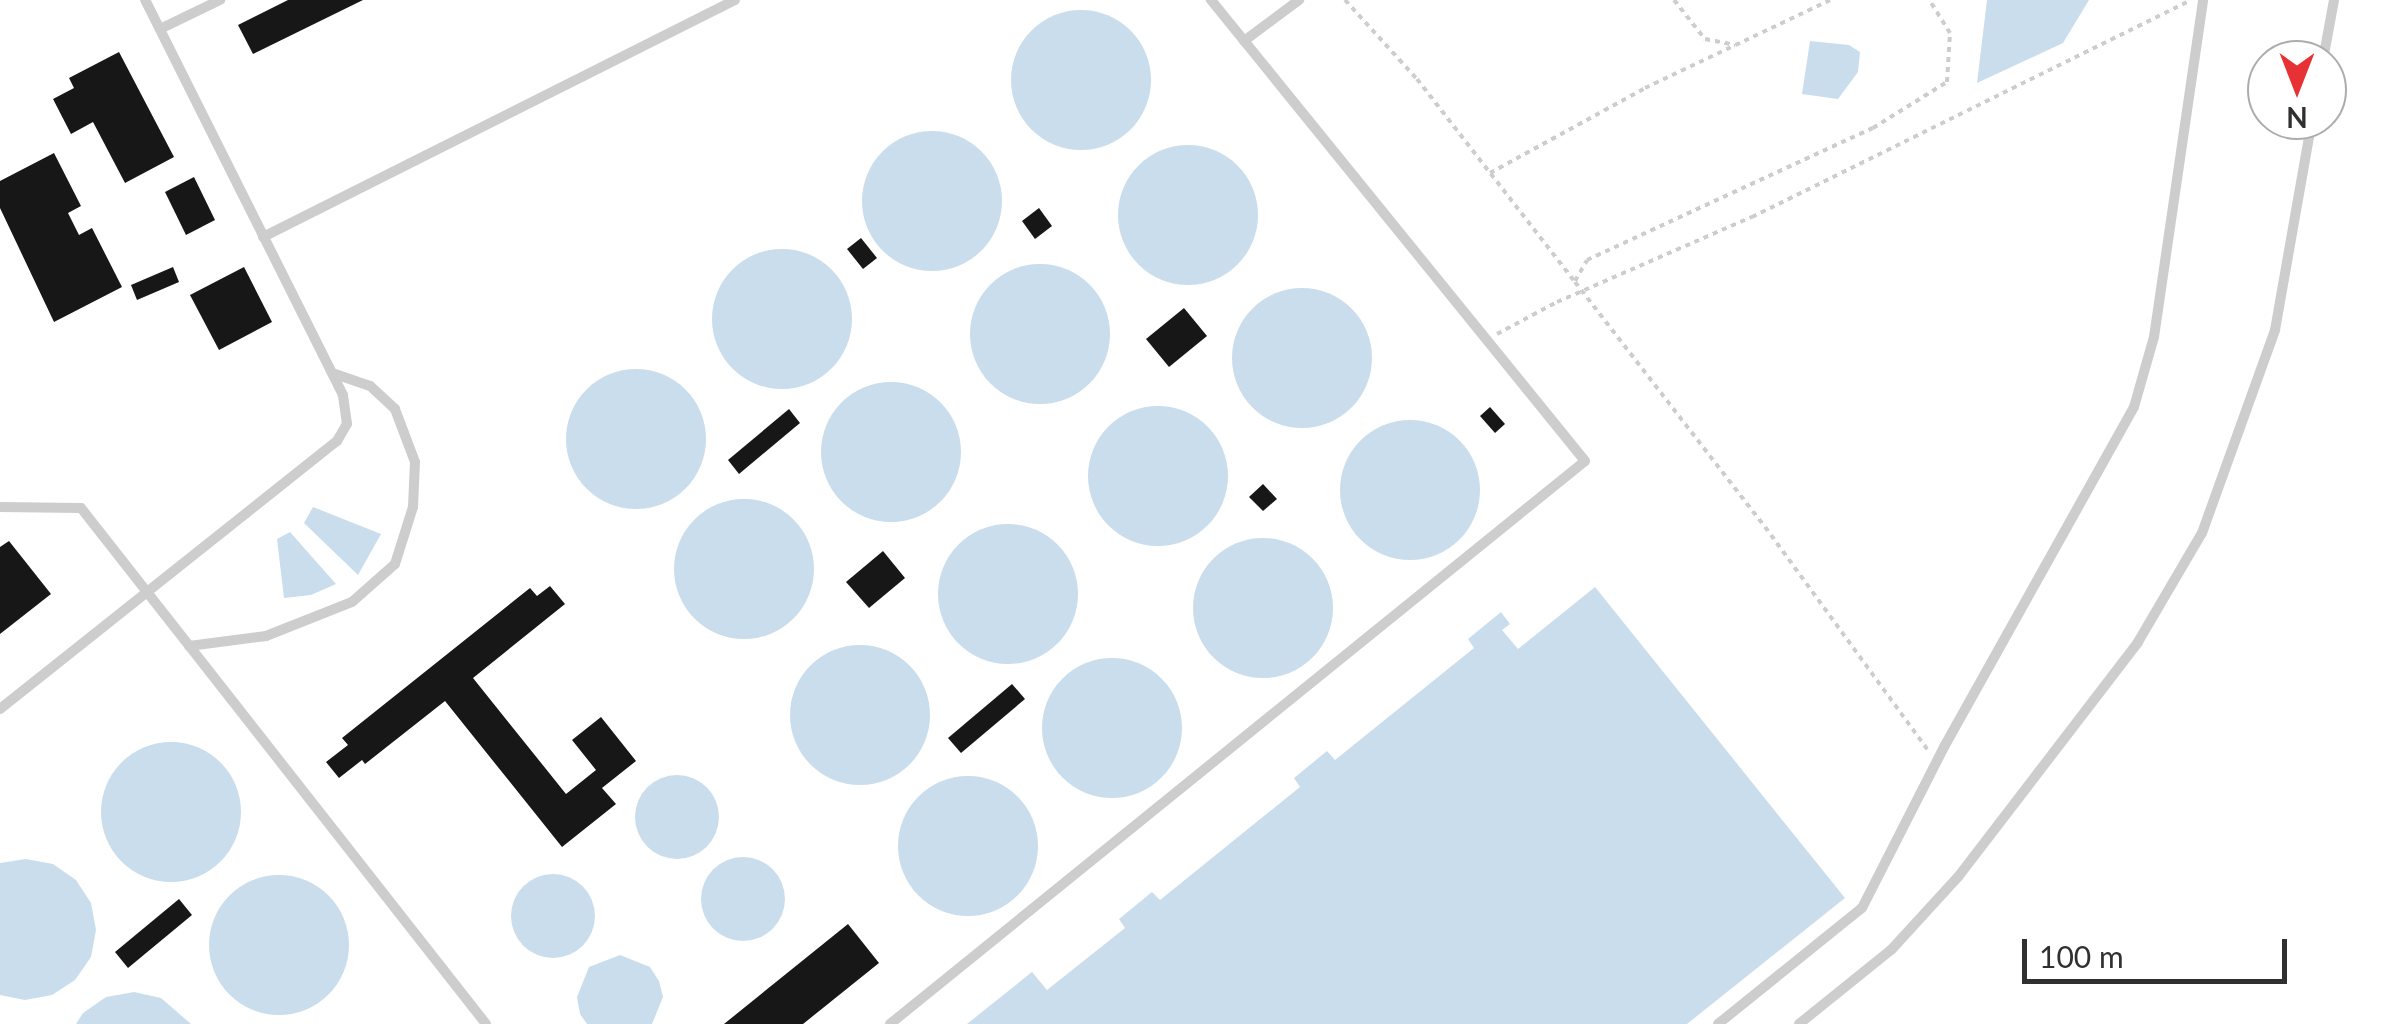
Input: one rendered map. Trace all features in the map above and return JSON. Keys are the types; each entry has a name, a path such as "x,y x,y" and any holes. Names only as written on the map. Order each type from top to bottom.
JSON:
{"lane":[{"path":"0,709 336,440 347,424 342,395 332,373 145,0"},
{"path":"160,29 220,0"},
{"path":"263,237 735,0"},
{"path":"890,1024 1585,461 1211,0"},
{"path":"1244,41 1299,0"},
{"path":"1718,1024 1862,908 1936,762 2134,407 2154,337 2204,0"},
{"path":"2327,40 2334,0"},
{"path":"1799,1024 1892,949 1958,877 2138,642 2202,533 2274,330 2308,140"},
{"path":"189,646 266,636 352,602 395,564 413,507 415,462 395,409 370,386 332,373"},
{"path":"0,507 81,508 486,1024"}],"path":[{"path":"1346,0 1416,79 1771,535 1936,762"},
{"path":"1674,0 1706,39 1735,46"},
{"path":"1490,173 1645,88 1830,0"},
{"path":"1574,282 1587,260 1874,128 1948,82 1950,33 1929,0"},
{"path":"1487,340 1582,292 1752,217 2190,0"}],"water":[{"path":"1987,0 2089,0 2063,43 1977,83"},
{"path":"1081,10 1108,15 1131,30 1146,53 1151,80 1146,107 1131,130 1108,145 1081,150 1054,145 1031,130 1016,107 1011,80 1016,53 1031,30 1054,15"},
{"path":"1810,41 1849,45 1860,52 1858,72 1838,99 1802,94"},
{"path":"932,131 959,136 981,152 997,174 1002,201 997,228 981,250 959,266 932,271 905,266 883,250 867,228 862,201 867,174 883,152 905,136"},
{"path":"1188,145 1215,150 1237,166 1253,188 1258,215 1253,242 1237,264 1215,280 1188,285 1161,280 1139,264 1123,242 1118,215 1123,188 1139,166 1161,150"},
{"path":"782,249 809,254 832,269 847,292 852,319 847,346 832,369 809,384 782,389 755,384 732,369 717,346 712,319 717,292 732,269 755,254"},
{"path":"1040,264 1067,269 1089,285 1105,307 1110,334 1105,361 1089,383 1067,399 1040,404 1013,399 991,383 975,361 970,334 975,307 991,285 1013,269"},
{"path":"1302,288 1329,293 1352,308 1367,331 1372,358 1367,385 1352,408 1329,423 1302,428 1275,423 1252,408 1237,385 1232,358 1237,331 1252,308 1275,293"},
{"path":"636,369 663,374 686,389 701,412 706,439 701,466 686,489 663,504 636,509 609,504 586,489 571,466 566,439 571,412 586,389 609,374"},
{"path":"891,382 918,387 940,403 956,425 961,452 956,479 940,501 918,517 891,522 864,517 842,501 826,479 821,452 826,425 842,403 864,387"},
{"path":"1158,406 1185,411 1208,426 1223,449 1228,476 1223,503 1208,526 1185,541 1158,546 1131,541 1108,526 1093,503 1088,476 1093,449 1108,426 1131,411"},
{"path":"1410,420 1437,425 1460,440 1475,463 1480,490 1475,517 1460,540 1437,555 1410,560 1383,555 1360,540 1345,517 1340,490 1345,463 1360,440 1383,425"},
{"path":"744,499 771,504 794,519 809,542 814,569 809,596 794,619 771,634 744,639 717,634 694,619 679,596 674,569 679,542 694,519 717,504"},
{"path":"313,507 381,534 358,575 304,523"},
{"path":"1008,524 1035,529 1058,544 1073,567 1078,594 1073,621 1058,644 1035,659 1008,664 981,659 958,644 943,621 938,594 943,567 958,544 981,529"},
{"path":"290,532 336,584 311,595 284,598 277,539"},
{"path":"1263,538 1290,543 1313,558 1328,581 1333,608 1328,635 1313,658 1290,673 1263,678 1236,673 1213,658 1198,635 1193,608 1198,581 1213,558 1236,543"},
{"path":"1595,587 1845,898 1687,1024 967,1024 1032,972 1047,990 1125,928 1119,919 1152,892 1160,900 1300,787 1294,778 1327,751 1335,760 1474,648 1468,639 1501,612 1510,624 1502,630 1518,649"},
{"path":"860,645 887,650 910,665 925,688 930,715 925,742 910,765 887,780 860,785 833,780 810,765 795,742 790,715 795,688 810,665 833,650"},
{"path":"1112,658 1139,663 1162,678 1177,701 1182,728 1177,755 1162,778 1139,793 1112,798 1085,793 1062,778 1047,755 1042,728 1047,701 1062,678 1085,663"},
{"path":"171,742 198,747 220,763 236,785 241,812 236,839 220,861 198,877 171,882 144,877 122,861 106,839 101,812 106,785 122,763 144,747"},
{"path":"669,775 685,775 701,782 712,793 719,817 716,833 707,847 685,859 669,859 653,852 642,841 635,825 635,809 642,793 653,782"},
{"path":"968,776 995,781 1018,796 1033,819 1038,846 1033,873 1018,896 995,911 968,916 941,911 918,896 903,873 898,846 903,819 918,796 941,781"},
{"path":"735,857 751,857 767,864 778,875 785,899 782,915 773,929 751,941 735,941 719,934 708,923 701,907 701,891 708,875 719,864"},
{"path":"26,859 53,864 76,880 91,903 96,930 91,957 75,980 52,995 25,1000 0,995 0,863"},
{"path":"553,874 569,877 583,886 592,900 592,932 583,946 569,955 553,958 537,955 523,946 514,932 511,916 514,900 523,886 537,877"},
{"path":"279,875 306,880 329,895 344,918 349,945 344,972 329,995 306,1010 279,1015 252,1010 229,995 214,972 209,945 214,918 229,895 252,880"},
{"path":"620,955 650,967 659,981 663,997 652,1024 587,1024 580,1014 577,997 589,967"},
{"path":"134,992 161,998 191,1024 76,1024 83,1013 106,997"}],"building":[{"path":"288,0 363,0 253,54 238,25"},
{"path":"119,52 174,157 125,183 93,122 71,134 53,99 74,88 69,78"},
{"path":"54,153 81,206 68,213 79,235 92,228 122,287 54,322 0,208 0,181"},
{"path":"194,177 215,220 186,235 165,192"},
{"path":"1039,208 1052,226 1035,239 1022,221"},
{"path":"861,238 877,258 863,269 847,249"},
{"path":"173,267 179,282 137,300 131,285"},
{"path":"244,267 272,322 219,350 190,295"},
{"path":"1184,308 1207,336 1169,367 1146,339"},
{"path":"1490,407 1505,424 1495,433 1480,416"},
{"path":"789,409 800,423 739,474 728,460"},
{"path":"1263,484 1277,499 1263,511 1249,497"},
{"path":"9,541 51,594 0,634 0,547"},
{"path":"883,551 905,578 869,608 846,582"},
{"path":"550,586 565,604 473,678 566,794 596,770 572,740 601,717 636,761 602,788 616,804 562,847 445,701 365,764 362,760 339,778 326,762 348,745 342,738 530,588 537,596"},
{"path":"1012,684 1025,699 961,753 948,738"},
{"path":"179,899 192,915 128,968 115,952"},
{"path":"848,924 879,963 803,1024 724,1024"}]}
